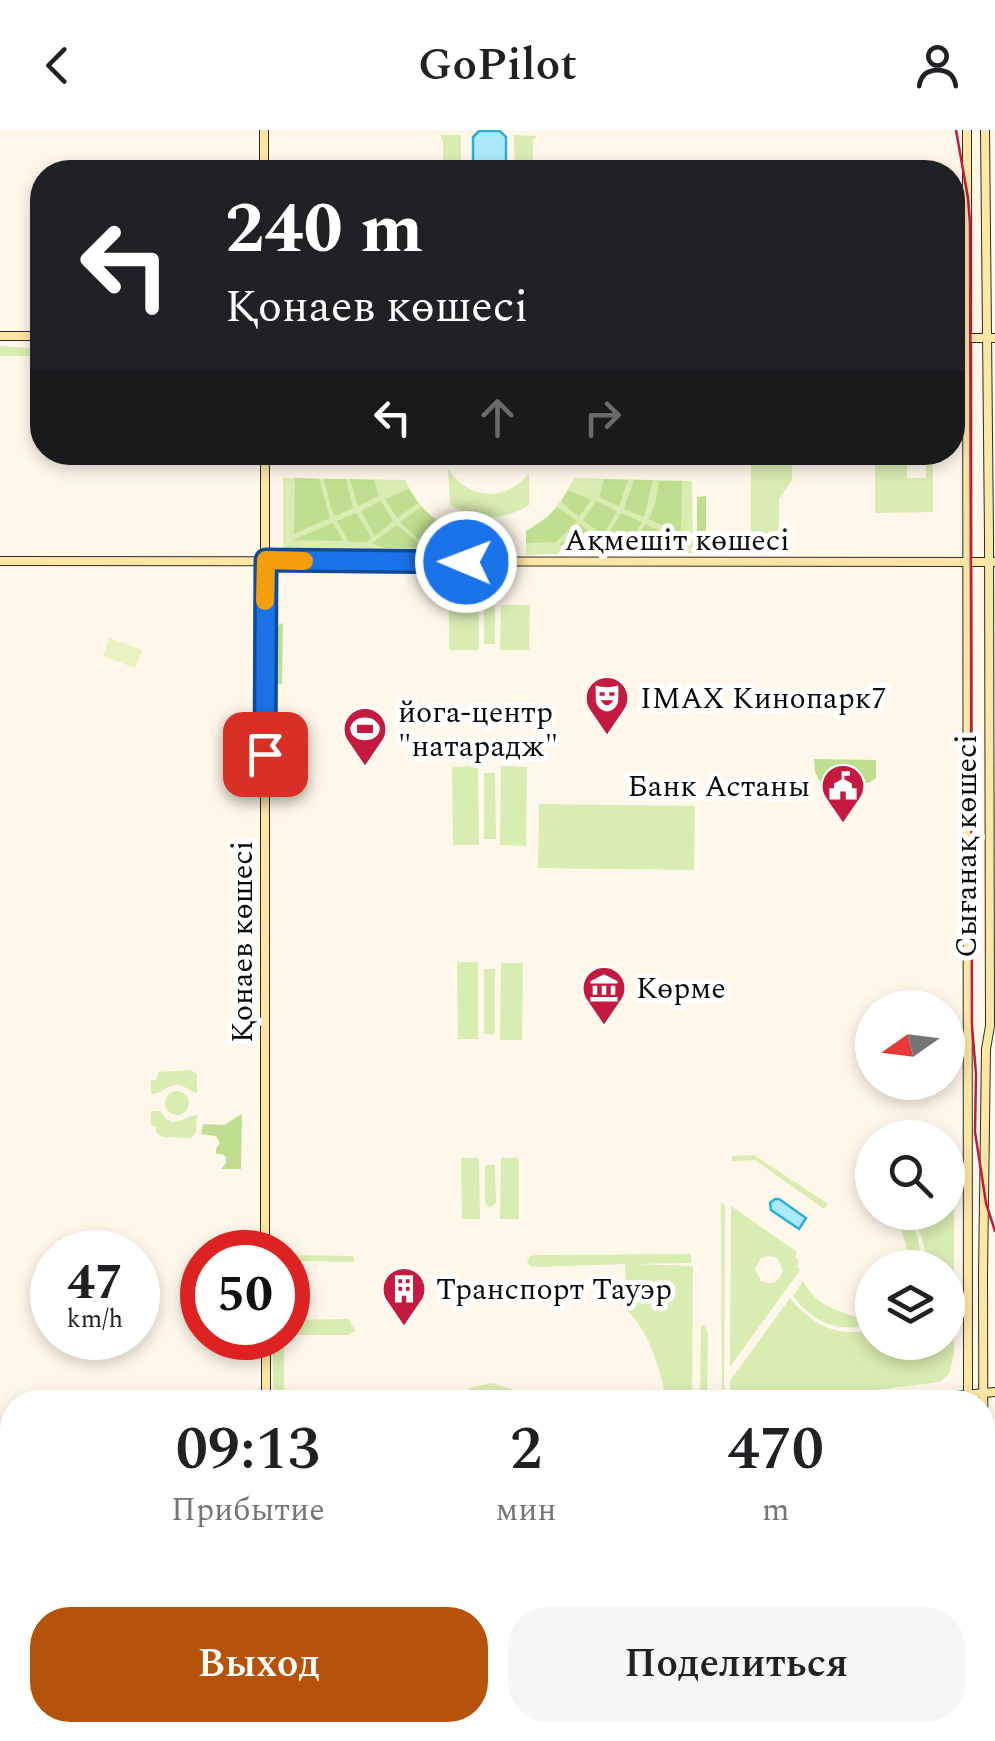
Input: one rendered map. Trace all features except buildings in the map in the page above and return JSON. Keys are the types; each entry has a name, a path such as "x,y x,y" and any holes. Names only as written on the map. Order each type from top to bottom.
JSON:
{"main road":[{"path":"264,130 264,160"},
{"name":"Сығанақ көшесі","path":"966,130 968,1390"},
{"name":"Сығанақ көшесі","path":"983,1390 992,588 985,130"},
{"path":"967,182 974,192 985,185"},
{"path":"986,292 995,310"},
{"path":"0,336 30,336"},
{"path":"968,338 991,338"},
{"path":"987,380 995,358"},
{"name":"Қонаев көшесі","path":"265,465 265,1230"},
{"name":"Ақмешіт көшесі","path":"0,561 992,562"},
{"path":"266,1360 266,1390"}],"green space":[{"path":"440,135 461,135 461,160 443,160"},
{"path":"514,135 537,136 533,140 533,160 515,160"},
{"path":"0,346 30,348 30,356 0,356"},
{"path":"751,465 792,465 792,480 779,499 779,534 751,534"},
{"path":"875,465 907,465 907,478 926,478 926,465 933,465 933,512 875,513"},
{"path":"448,468 465,486 487,494 509,489 529,473 529,505 490,517 460,510 450,505"},
{"path":"283,478 405,480 425,509 452,531 452,548 283,553"},
{"path":"295,478 319,479 330,518 294,534"},
{"path":"574,478 692,481 693,553 626,554 620,549 564,549 557,554 526,555 526,531 554,509"},
{"path":"324,479 346,479 353,508 335,516"},
{"path":"350,479 374,480 379,496 358,506"},
{"path":"604,479 628,480 619,506 599,497"},
{"path":"634,480 653,480 644,517 624,509"},
{"path":"659,481 682,481 681,534 649,519"},
{"path":"409,489 418,503 397,518 385,499"},
{"path":"568,490 591,500 579,517 561,502"},
{"path":"706,496 706,538 697,539 697,497"},
{"path":"381,501 393,521 375,536 361,511"},
{"path":"596,501 617,511 603,535 583,520"},
{"path":"421,507 439,523 426,546 400,522"},
{"path":"557,507 577,521 556,542 526,543 526,531"},
{"path":"356,513 372,538 367,542 349,542 337,521"},
{"path":"621,513 642,522 630,542 619,547 606,538"},
{"path":"333,523 343,541 293,540"},
{"path":"580,524 599,539 590,549 564,549 560,545"},
{"path":"645,524 685,542 635,543"},
{"path":"397,525 424,548 383,548 372,543"},
{"path":"479,604 479,650 449,650 449,605"},
{"path":"501,605 530,605 529,650 500,650"},
{"path":"484,606 495,606 495,644 484,644"},
{"path":"283,623 282,684 273,684 273,627"},
{"path":"109,638 142,650 135,668 103,656"},
{"path":"814,759 876,760 876,778 869,783 820,782"},
{"path":"478,766 479,845 453,845 452,767"},
{"path":"501,766 527,767 526,846 500,845"},
{"path":"484,773 495,773 496,839 484,839"},
{"path":"539,804 695,806 694,870 538,868"},
{"path":"457,962 478,962 478,1039 458,1039"},
{"path":"501,963 523,963 522,1040 500,1040"},
{"path":"484,969 495,969 495,1034 484,1034"},
{"path":"191,1070 197,1075 197,1093 177,1085 151,1094 151,1080 156,1080 159,1072"},
{"path":"177,1091 186,1094 186,1112 177,1115 168,1112 165,1103 168,1094"},
{"path":"151,1111 160,1111 173,1122 197,1115 196,1133 191,1138 162,1137 156,1126 151,1126"},
{"path":"242,1114 241,1169 221,1169 226,1157 216,1154 220,1143 216,1136 201,1134 203,1124 224,1125"},
{"path":"754,1155 828,1204 824,1209 755,1160 732,1161 732,1156"},
{"path":"461,1158 479,1158 480,1219 462,1219"},
{"path":"501,1158 519,1158 519,1219 500,1219"},
{"path":"485,1165 495,1165 496,1203 490,1208 485,1203"},
{"path":"721,1202 725,1205 722,1390"},
{"path":"731,1206 797,1252 800,1270 730,1367","holes":["761,1258 777,1258 783,1270 778,1280 761,1281 755,1269"]},
{"path":"901,1230 915,1230 920,1250 907,1250"},
{"path":"918,1230 954,1230 954,1250 924,1250"},
{"path":"691,1254 691,1263 633,1264 693,1266 692,1390 664,1390 644,1333 618,1303 620,1286 626,1285 625,1264 530,1266 530,1256"},
{"path":"310,1255 353,1256 355,1262 310,1261"},
{"path":"803,1281 825,1305 855,1318 855,1326 828,1324 793,1296"},
{"path":"790,1298 817,1322 855,1332 855,1360 952,1360 949,1374 939,1382 875,1390 730,1390 730,1381"},
{"path":"349,1319 355,1331 348,1335 310,1335 310,1320"},
{"path":"701,1325 705,1325 707,1390 700,1390"},
{"path":"273,1360 284,1360 284,1390 273,1390"},
{"path":"491,1383 513,1390 468,1390"}],"water":[{"path":"479,131 500,131 506,137 506,160 473,160 473,137"},
{"path":"775,1199 806,1218 799,1229 771,1210 770,1203"}],"tram line":[{"path":"956,130 961,160"},
{"path":"965,181 970,224 975,1132 986,1203 995,1231"}],"slow traffic":[{"path":"265,601 266,560 304,561"}],"place":[{"name":"IMAX Кинопарк7","path":"607,736"},
{"name":"йога-центр \"натарадж\"","path":"365,767"},
{"name":"Банк Астаны","path":"843,824"},
{"name":"Көрме","path":"604,1026"},
{"name":"Транспорт Тауэр","path":"404,1327"}],"route":[{"path":"265,754 266,560 466,562"}]}
